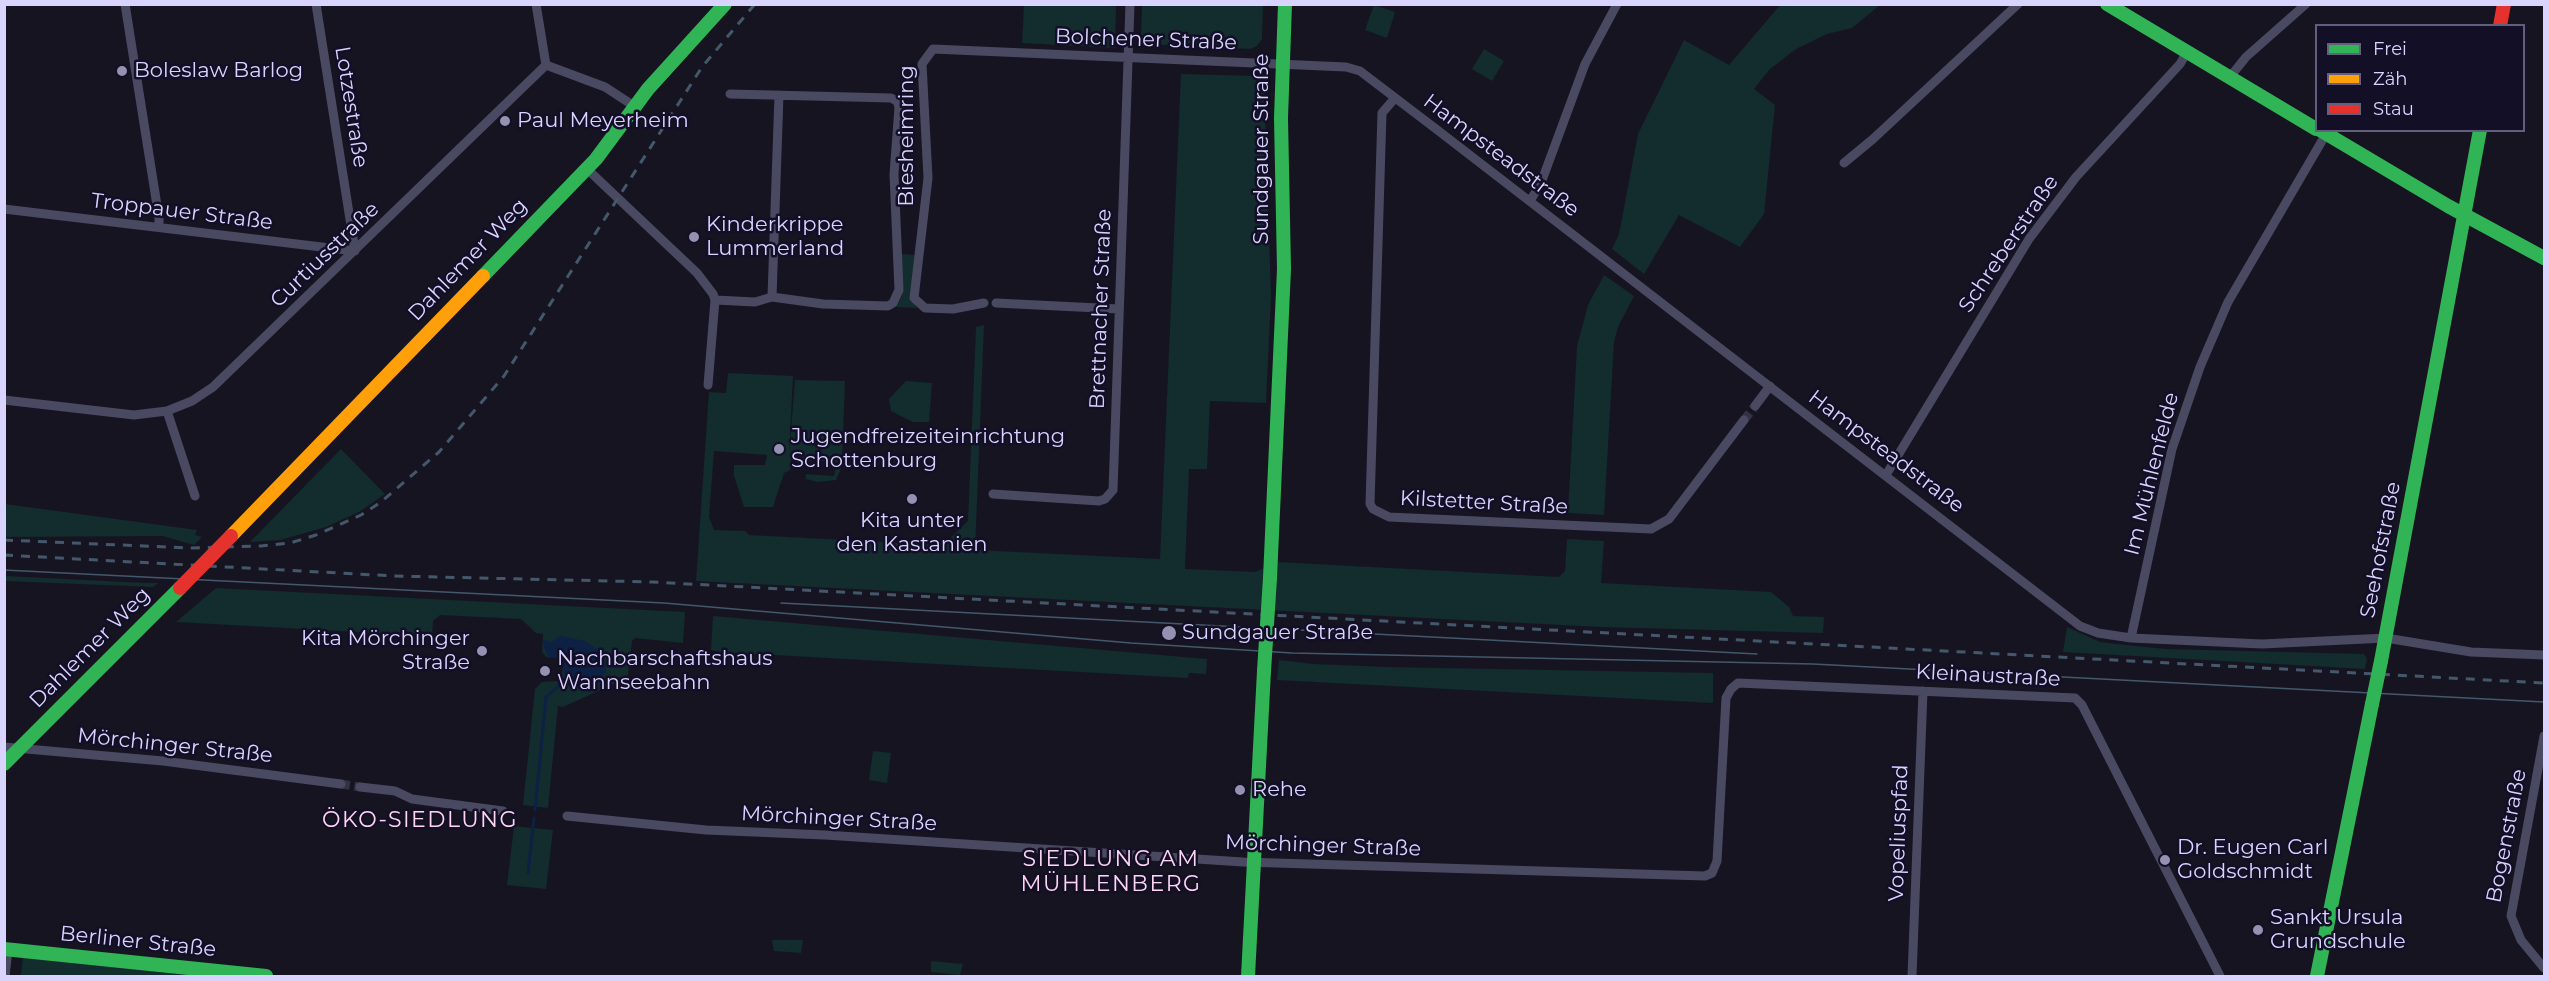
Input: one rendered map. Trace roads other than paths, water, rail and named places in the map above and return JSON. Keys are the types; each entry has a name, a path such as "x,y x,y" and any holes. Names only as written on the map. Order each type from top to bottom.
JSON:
{"street":[{"path":"125,4 159,227"},
{"name":"Lotzestraße","path":"316,4 355,251"},
{"path":"536,4 546,65 604,87 634,106"},
{"name":"Dahlemer Weg","path":"4,764 231,536 586,168 604,149 634,106 725,4"},
{"name":"Brettnacher Straße","path":"993,494 1099,501 1105,499 1113,490 1130,4"},
{"name":"Sundgauer Straße","path":"1248,976 1284,269 1282,63 1285,4"},
{"path":"1530,201 1541,183 1585,64 1617,4"},
{"path":"1844,163 1873,139 2018,4"},
{"path":"2107,4 2315,127"},
{"path":"2230,77 2246,57 2306,4"},
{"path":"2500,24 2504,4"},
{"name":"Biesheimring","path":"984,303 953,309 925,308 916,303 914,298 928,178 922,64 933,49 1008,53"},
{"name":"Schreberstraße","path":"1886,475 2029,239 2076,177 2180,64 2187,52"},
{"name":"Bolchener Straße","path":"1008,53 1282,63"},
{"name":"Hampsteadstraße","path":"1282,63 1346,67 1360,71 2080,626 2098,633 2131,638 2262,644 2386,638 2471,652 2544,655"},
{"name":"Curtiusstraße","path":"4,400 134,415 167,411 192,401 213,387 546,65"},
{"path":"715,300 755,302 772,297 823,304 888,306 893,303 899,290 894,174 899,108 897,101 891,98 730,94"},
{"path":"772,297 779,95"},
{"name":"Kilstetter Straße","path":"1395,98 1382,113 1370,504 1373,509 1389,517 1651,529 1669,519 1744,420"},
{"name":"Im Mühlenfelde","path":"2131,638 2172,449 2200,368 2228,302 2320,132"},
{"path":"2323,132 2465,216 2544,258"},
{"name":"Seehofstraße","path":"2317,976 2386,638 2480,132"},
{"path":"586,168 707,284 715,300 708,384"},
{"name":"Troppauer Straße","path":"4,209 355,251"},
{"path":"996,303 1119,309"},
{"path":"1755,406 1770,387"},
{"path":"167,411 195,496"},
{"name":"Kleinaustraße","path":"1731,689 1738,683 1750,682 2074,698 2079,702 2220,976"},
{"name":"Mörchinger Straße","path":"567,816 706,830 825,834 1254,863 1709,875 1717,861 1726,698 1731,689"},
{"name":"Vopeliuspfad","path":"1912,976 1923,691"},
{"name":"Bogenstraße","path":"2544,736 2511,916 2521,940 2544,968"},
{"name":"Mörchinger Straße","path":"4,747 163,760 341,784"},
{"path":"360,787 395,791 412,799 503,811"},
{"path":"5,976 6,950"},
{"name":"Berliner Straße","path":"6,950 266,976"}],"water":[{"path":"561,636 585,641 598,650 606,661 606,673 599,678 575,682 567,679 563,672 564,659 548,657 543,644 544,639 550,642"}],"waterway":[{"path":"535,810 546,697 567,679"},
{"path":"528,873 534,818"}],"tunnel":[{"path":"1744,420 1755,406"},
{"path":"341,784 360,787"}],"tram line":[{"path":"4,570 664,603 1131,643 1292,653 1813,664 2544,702"},
{"path":"781,603 1757,654"}],"railway":[{"path":"4,540 190,548 261,546 290,543 316,535 361,515 381,502 439,452 504,376 702,67 755,4"},
{"path":"4,555 394,576 652,582 2544,683"}],"place":[{"name":"Boleslaw Barlog","path":"122,71"},
{"name":"Paul Meyerheim","path":"505,121"},
{"name":"Kinderkrippe Lummerland","path":"694,237"},
{"name":"Jugendfreizeiteinrichtung Schottenburg","path":"779,449"},
{"name":"Kita unter den Kastanien","path":"912,499"},
{"name":"Sundgauer Straße","path":"1169,633"},
{"name":"Kita Mörchinger Straße","path":"482,651"},
{"name":"Nachbarschaftshaus Wannseebahn","path":"545,671"},
{"name":"Rehe","path":"1240,790"},
{"name":"Dr. Eugen Carl Goldschmidt","path":"2165,860"},
{"name":"Sankt Ursula Grundschule","path":"2258,930"}],"district":[{"name":"ÖKO-SIEDLUNG","path":"420,821"},
{"name":"SIEDLUNG AM MÜHLENBERG","path":"1111,872"}]}
